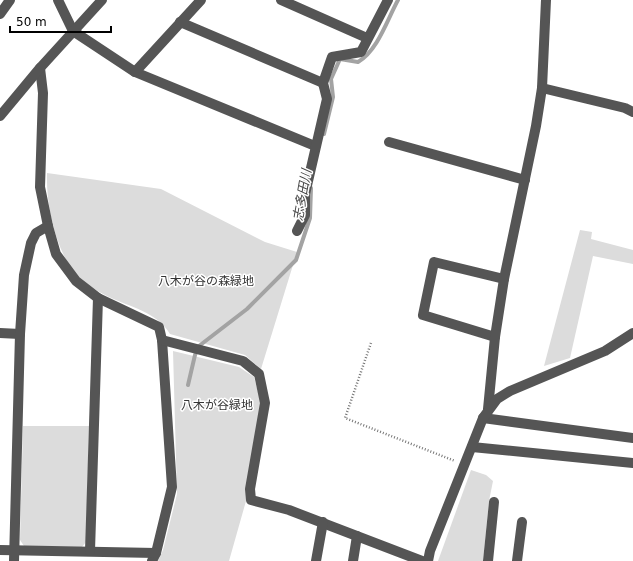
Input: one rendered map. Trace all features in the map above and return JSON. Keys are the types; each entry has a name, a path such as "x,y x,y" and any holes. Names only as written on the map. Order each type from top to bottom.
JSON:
{"street":[{"path":"0,14 10,0"},
{"path":"58,0 73,31 135,72 315,146"},
{"path":"0,116 40,68 102,0"},
{"path":"135,72 201,0"},
{"path":"281,0 367,38"},
{"path":"297,231 304,215 305,194 327,99 323,83 332,57 361,52 388,0"},
{"path":"488,408 495,337 504,279 525,180 542,88 546,0"},
{"path":"180,22 323,83"},
{"path":"0,550 90,551 154,557 172,487 162,340 159,327 98,298 76,281 56,254 48,226 40,187 43,93 40,68"},
{"path":"542,88 625,108 633,112"},
{"path":"389,142 525,180"},
{"path":"14,561 20,334 24,275 31,243 36,233 48,226"},
{"path":"495,337 423,315 434,262 504,279"},
{"path":"90,551 98,298"},
{"path":"0,333 20,334"},
{"path":"428,561 430,551 488,408 497,399 510,391 605,350 633,333"},
{"path":"162,340 243,361 259,374 265,403 250,489 251,500 288,510 323,522 422,561"},
{"path":"483,418 633,438"},
{"path":"472,447 633,463"},
{"path":"488,561 494,502"},
{"path":"316,561 323,522"},
{"path":"517,561 522,522"},
{"path":"353,561 357,536"}],"path":[{"path":"371,343 345,418 465,465"}],"green space":[{"name":"八木が谷の森緑地","path":"47,173 161,189 265,242 297,252 261,369 245,355 170,334 158,320 151,315 104,294 87,284 73,272 64,256 55,234 48,197"},
{"path":"580,230 592,232 591,239 633,250 633,264 593,256 570,358 544,366"},
{"name":"八木が谷緑地","path":"173,351 239,367 254,377 261,403 246,501 229,561 158,561 163,550 177,494"},
{"path":"23,426 89,426 86,542 82,547 24,546 20,540"},
{"path":"471,470 486,475 493,481 489,501 483,561 438,561"}],"waterway":[{"name":"志多田川","path":"324,134 333,97 331,79 340,59 358,62 365,57 377,42 398,0"},
{"name":"志多田川","path":"188,385 195,355 199,346 247,309 296,260 310,218 311,188"}]}
